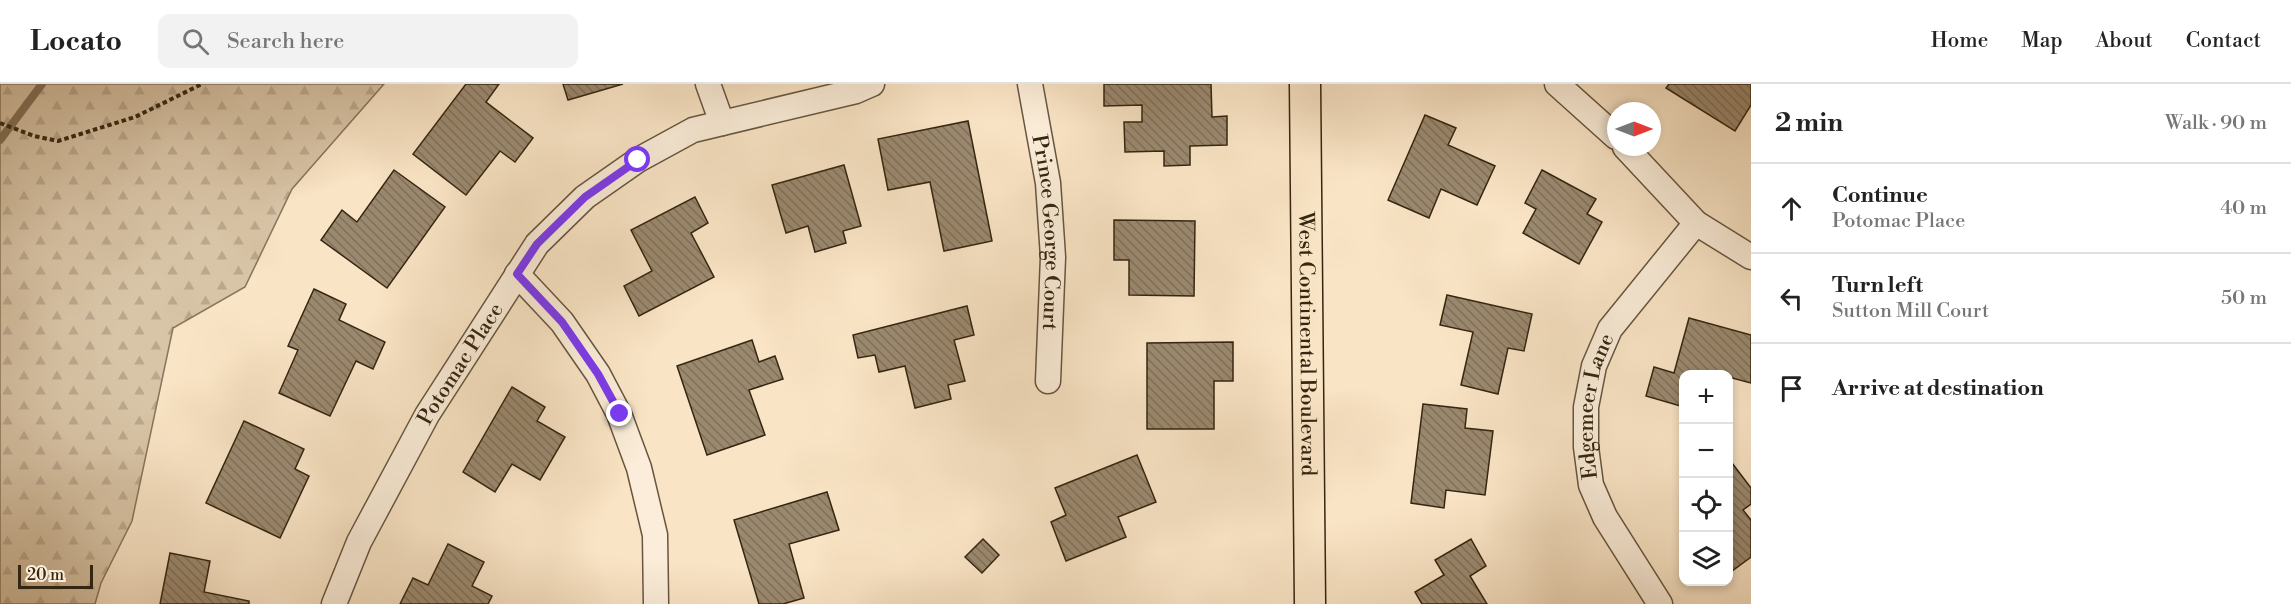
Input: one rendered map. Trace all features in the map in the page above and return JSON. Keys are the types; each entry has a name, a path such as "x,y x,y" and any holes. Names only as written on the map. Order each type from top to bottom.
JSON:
{"main road":[{"name":"West Continental Boulevard","path":"1305,84 1310,604"}],"street":[{"path":"708,84 722,123"},
{"name":"Potomac Place","path":"334,604 359,542 427,415 537,244 585,197 638,160 693,130 856,91 873,84"},
{"name":"Prince George Court","path":"1030,84 1048,183 1053,257 1048,381"},
{"path":"1557,84 1607,127"},
{"path":"1633,156 1696,223 1751,257"},
{"name":"Edgemeer Lane","path":"1660,604 1605,517 1591,485 1586,447 1586,406 1594,366 1610,330 1696,223"},
{"path":"517,274 562,322 598,374 620,414 639,468 655,535 656,604"}],"path":[{"path":"2,123 58,141 135,117 202,84"}],"green space":[{"path":"0,84 384,84 292,189 245,287 173,328 132,521 101,583 95,604 0,604"}],"building":[{"path":"466,84 499,84 486,102 533,138 515,162 500,151 466,195 413,154"},
{"path":"563,84 623,84 568,100"},
{"path":"1104,84 1211,84 1212,117 1227,116 1227,145 1190,146 1190,165 1164,166 1164,151 1125,152 1124,122 1142,122 1142,105 1104,106"},
{"path":"1669,84 1751,84 1751,105 1735,131 1666,88"},
{"path":"1425,115 1456,128 1448,145 1495,166 1477,205 1441,189 1429,218 1388,200"},
{"path":"968,121 992,241 944,251 930,182 888,190 878,139"},
{"path":"844,165 861,226 843,231 846,243 815,252 808,226 786,233 772,185"},
{"path":"394,170 445,207 387,288 321,240 342,210 357,222"},
{"path":"1542,170 1596,199 1587,214 1602,222 1579,264 1523,233 1536,209 1525,203"},
{"path":"695,197 708,223 691,233 714,277 639,316 624,286 652,271 631,230"},
{"path":"1114,220 1195,221 1194,296 1129,295 1129,260 1114,260"},
{"path":"314,289 346,304 339,320 385,342 373,369 356,361 330,416 279,393 298,350 288,346"},
{"path":"1447,295 1532,314 1524,351 1508,348 1498,394 1461,385 1473,332 1440,325"},
{"path":"967,306 974,335 954,340 965,381 948,385 951,399 915,408 905,366 879,372 875,355 858,358 853,335"},
{"path":"1689,318 1751,335 1751,383 1733,378 1733,370 1679,370 1679,406 1646,396 1654,367 1674,373"},
{"path":"752,340 759,362 775,356 783,379 749,390 765,435 707,455 677,366"},
{"path":"1233,342 1233,381 1214,381 1214,429 1147,429 1147,343"},
{"path":"512,387 545,407 537,421 565,437 540,480 512,464 495,492 463,472"},
{"path":"1423,404 1467,409 1465,428 1493,431 1485,495 1446,490 1444,508 1411,503"},
{"path":"244,421 304,449 295,469 309,476 280,538 206,503"},
{"path":"1137,455 1156,502 1118,517 1126,537 1066,561 1051,522 1066,515 1055,488"},
{"path":"1733,464 1751,488 1751,504 1743,510 1751,520 1751,557 1733,570"},
{"path":"827,492 839,530 789,544 804,598 783,604 759,604 734,520"},
{"path":"983,539 999,555 982,573 965,557"},
{"path":"1471,539 1486,566 1470,576 1487,604 1422,604 1415,592 1444,575 1435,560"},
{"path":"448,544 484,562 472,586 492,596 488,604 400,604 413,578 428,585"},
{"path":"170,553 210,561 204,592 249,601 249,604 160,604"}],"waterway":[{"path":"0,140 42,84"}],"route":[{"path":"620,414 598,374 562,322 517,274 537,244 585,197 638,160"}]}
